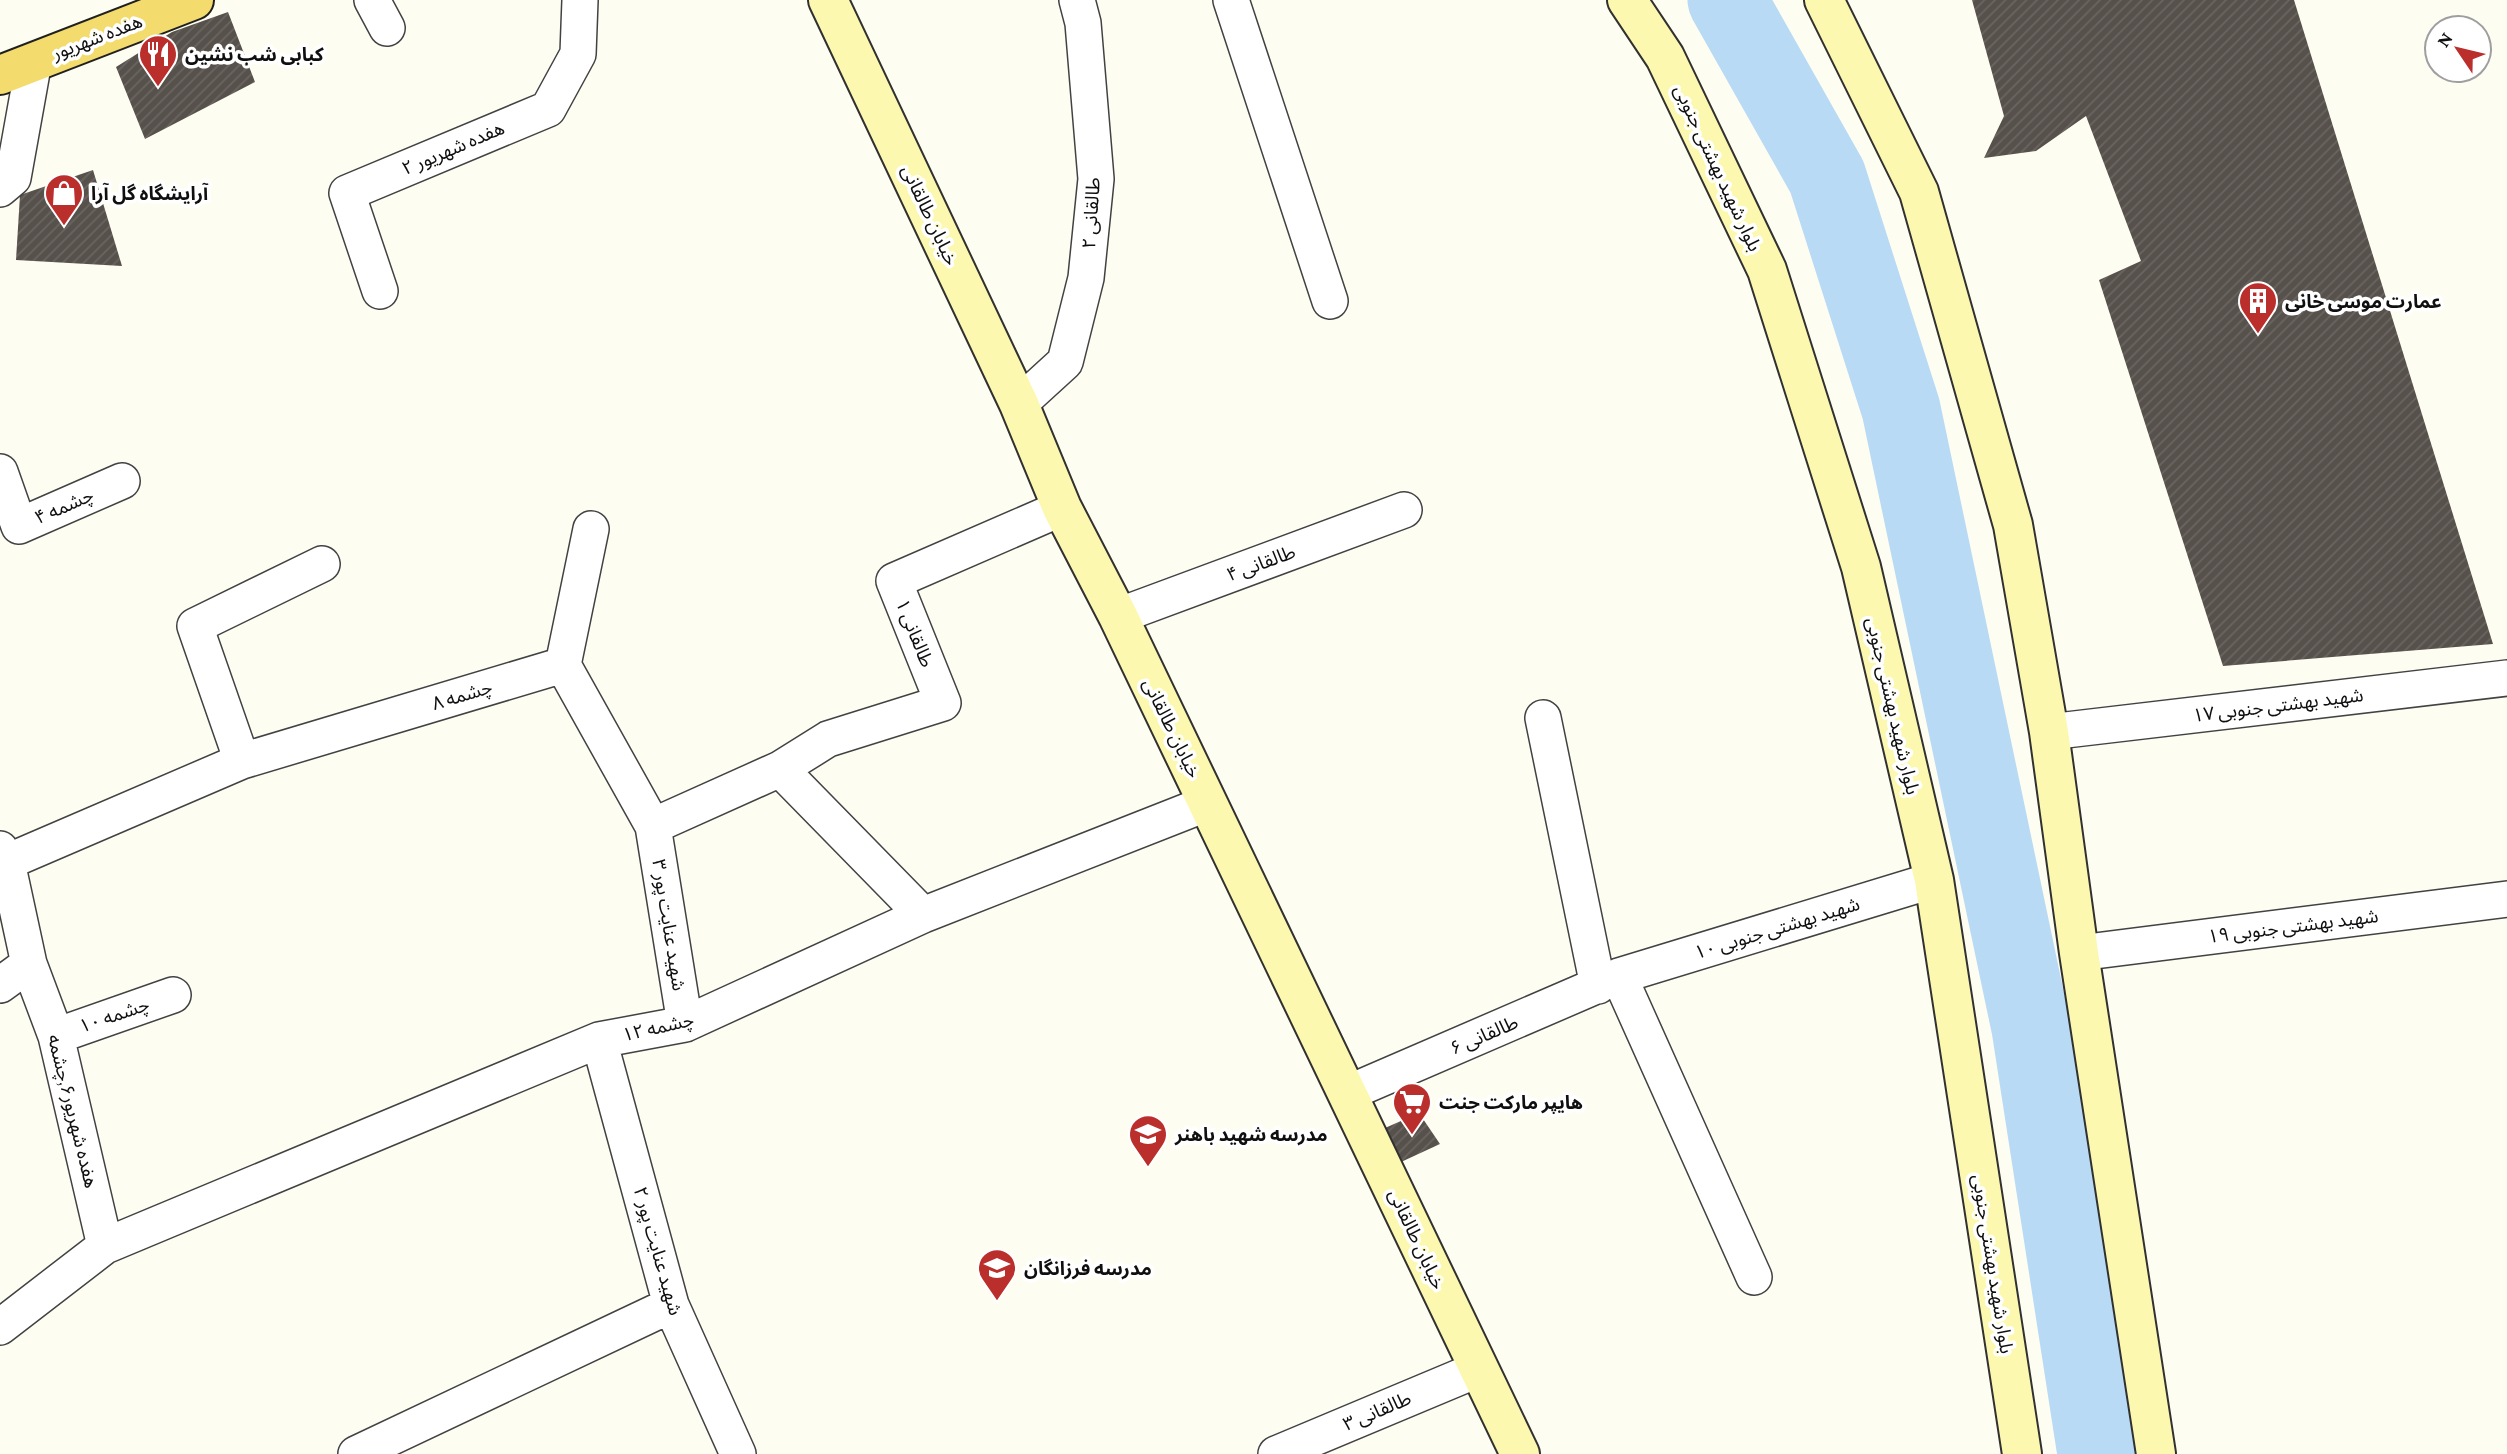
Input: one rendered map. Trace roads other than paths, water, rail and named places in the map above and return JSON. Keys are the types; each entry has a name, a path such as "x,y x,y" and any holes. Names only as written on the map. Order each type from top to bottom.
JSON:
{"main road":[{"name":"هفده شهریور","path":"17,68 194,0"}],"street":[{"name":"هفده شهریور ۲","path":"380,291 347,193 548,109 578,54 580,0"},
{"name":"خیابان طالقانی","path":"828,0 1019,404 1062,508 1118,616 1520,1454"},
{"name":"طالقانی ۲","path":"1019,404 1065,362 1086,278 1096,179 1083,23 1077,0"},
{"path":"1231,0 1330,301"},
{"name":"بلوار شهید بهشتی جنوبی","path":"1627,0 1665,57 1767,270 1861,567 1934,880 2022,1454"},
{"path":"1824,0 1919,192 2013,525 2049,732 2079,953 2156,1454"},
{"path":"0,189 13,178 17,68"},
{"name":"چشمه ۴","path":"0,472 19,526 122,481"},
{"name":"طالقانی ۱","path":"780,769 828,739 943,703 894,581 1062,508"},
{"name":"طالقانی ۴","path":"1118,616 1404,510"},
{"path":"591,529 563,665 653,826 780,769 923,915"},
{"path":"242,761 195,626 322,564"},
{"name":"چشمه ۸","path":"3,856 242,761 563,665"},
{"name":"شهید بهشتی جنوبی ۱۷","path":"2049,732 2507,678"},
{"path":"1543,718 1609,981 1754,1277"},
{"name":"چشمه ۱۲","path":"106,1246 599,1040 685,1024 923,915 1208,803"},
{"name":"شهید عنایت پور ۳","path":"653,826 685,1024"},
{"name":"هفده شهریور۶,چشمه","path":"3,856 29,964 56,1035 106,1246"},
{"name":"شهید بهشتی جنوبی ۱۰","path":"1609,981 1934,880"},
{"name":"شهید بهشتی جنوبی ۱۹","path":"2079,953 2507,899"},
{"path":"0,985 29,964"},
{"name":"طالقانی ۶","path":"1348,1093 1609,981"},
{"name":"چشمه ۱۰","path":"56,1035 173,995"},
{"name":"شهید عنایت پور ۲","path":"599,1040 671,1305 738,1454"},
{"path":"0,1327 106,1246"},
{"path":"356,1454 671,1305"},
{"name":"طالقانی ۳","path":"1276,1454 1479,1369"}],"waterway":[{"path":"1727,0 1827,177 1901,409 2031,1028 2097,1454"}],"place":[{"name":"کبابی شب نشین","path":"158,88"},
{"name":"آرایشگاه گل آرا","path":"64,227"},
{"name":"عمارت موسی خانی","path":"2258,335"},
{"name":"هایپر مارکت جنت","path":"1412,1136"},
{"name":"مدرسه شهید باهنر","path":"1148,1168"},
{"name":"مدرسه فرزانگان","path":"997,1302"}]}
